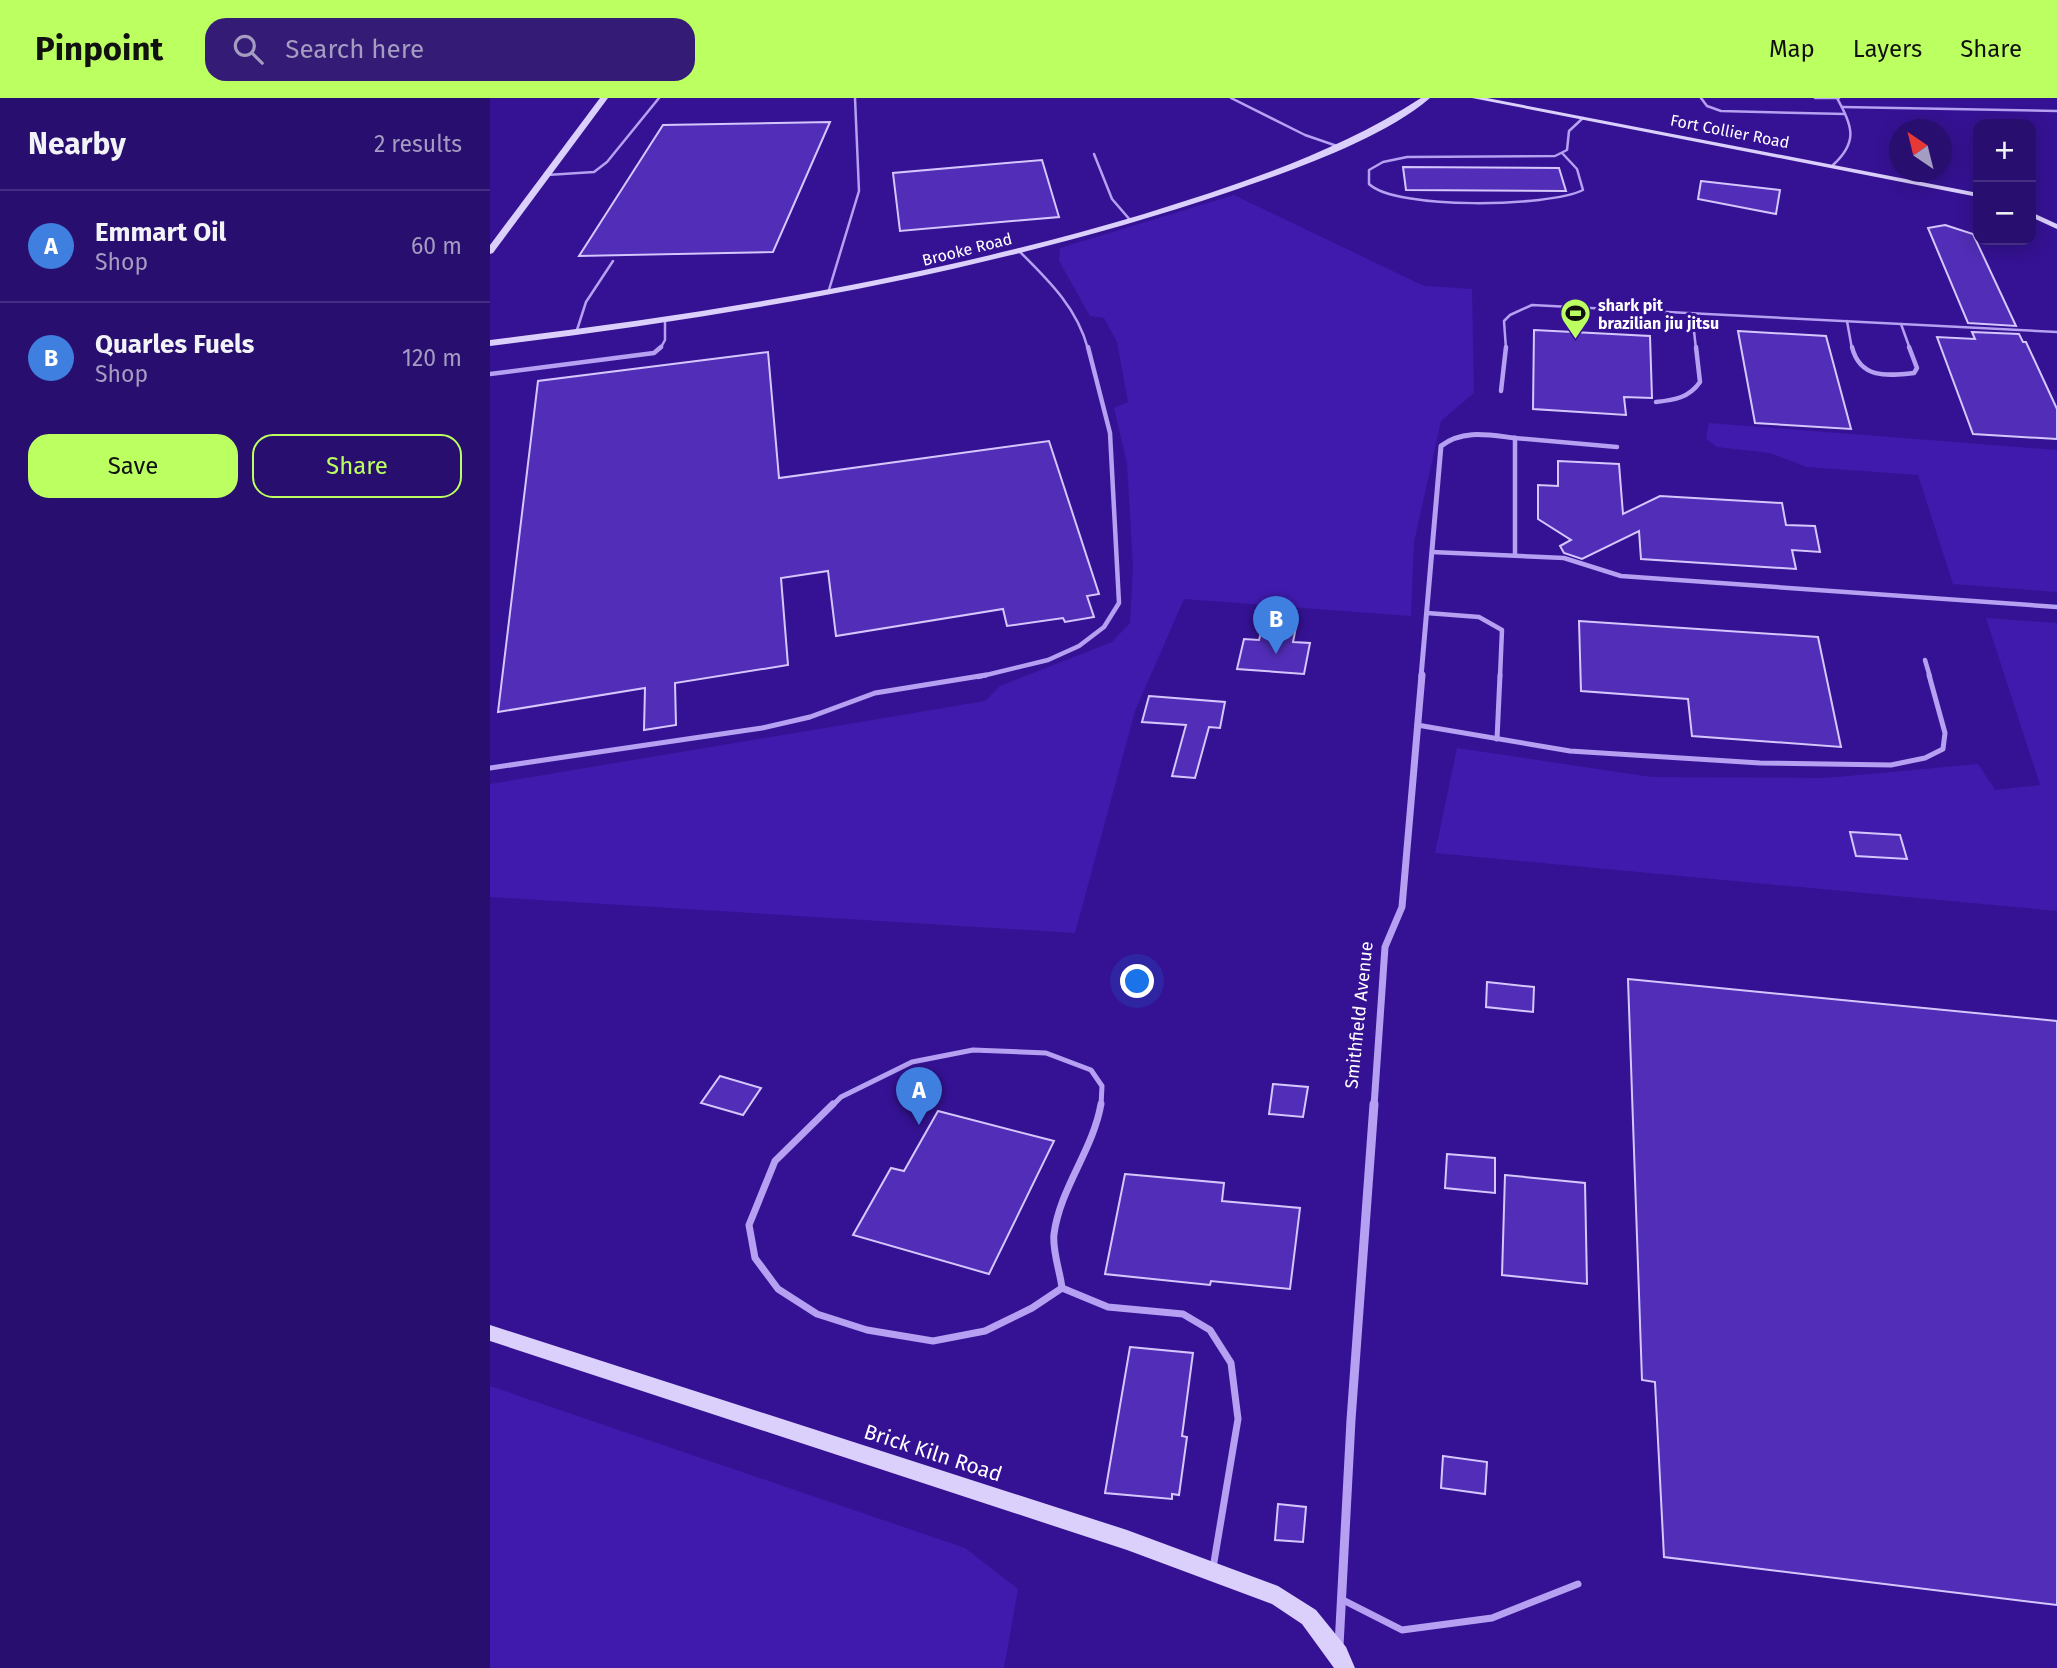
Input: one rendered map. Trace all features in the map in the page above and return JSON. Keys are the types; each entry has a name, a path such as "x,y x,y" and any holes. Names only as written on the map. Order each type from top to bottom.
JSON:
{"street":[{"path":"490,251 604,98"},
{"name":"Brooke Road","path":"490,343 665,321 828,293 917,276 1131,221 1254,180 1338,146 1426,98"},
{"name":"Fort Collier Road","path":"1476,98 1973,194"},
{"path":"2036,216 2057,227"},
{"name":"Smithfield Avenue","path":"1342,1661 1341,1599 1385,947 1402,907 1441,446 1456,436 1515,438"},
{"name":"Brick Kiln Road","path":"490,1333 1127,1540 1278,1596 1309,1617 1342,1661"}],"lane":[{"path":"547,175 594,172 607,162 659,98"},
{"path":"828,293 859,191 855,98"},
{"path":"1231,98 1305,135 1338,146"},
{"path":"1701,98 1707,106 1721,111 1845,114"},
{"path":"1815,98 1838,98 1851,125 1851,143 1846,153 1833,165"},
{"path":"1842,107 2057,111"},
{"path":"1563,154 1573,162 1583,180 1583,190 1579,195 1564,200 1429,200 1381,193 1369,184 1369,170 1394,159 1545,158 1563,154 1569,146 1569,131 1583,118"},
{"path":"1094,154 1112,199 1131,221"},
{"path":"490,768 800,720 874,693 986,676 1047,659 1073,650 1107,628 1119,603 1110,433 1083,330 1075,314 1059,290 1018,250"},
{"path":"576,333 586,302 613,261"},
{"path":"1502,391 1506,349 1504,321 1532,305 2057,332"},
{"path":"1656,402 1687,396 1696,390 1700,382 1692,313"},
{"path":"490,374 654,353 661,349 667,339 665,321"},
{"path":"1847,321 1858,364 1864,369 1902,375 1914,373 1917,368 1900,324"},
{"path":"1515,555 1515,438 1617,447"},
{"path":"1432,552 1563,558 1621,576 2057,607"},
{"path":"1427,613 1479,617 1502,630 1497,739"},
{"path":"1417,725 1570,751 1760,763 1891,765 1925,758 1943,749 1945,733 1925,660"},
{"path":"973,1050 1046,1053 1091,1070 1102,1086 1101,1107 1092,1136 1065,1196 1054,1235 1062,1287 1032,1308 985,1331 933,1341 867,1331 817,1314 778,1289 755,1258 749,1225 775,1161 841,1097 912,1062 973,1050"},
{"path":"1062,1287 1108,1307 1183,1314 1210,1330 1231,1363 1238,1419 1213,1572"},
{"path":"1341,1599 1402,1630 1492,1618 1578,1584"}],"shaded area":[{"path":"1234,195 1424,286 1472,289 1474,393 1441,421 1414,542 1411,616 1184,599 1135,711 1075,933 490,897 490,784 985,701 1000,686 1112,642 1130,623 1133,567 1127,463 1114,408 1128,402 1117,342 1104,318 1090,316 1059,261 1060,248"},
{"path":"1709,423 2057,450 2057,592 1953,584 1918,475 1807,467 1770,453 1717,447 1706,439"},
{"path":"1986,618 2057,623 2057,911 1435,853 1457,748 1651,777 1826,778 1978,764 1995,790 2040,785"},
{"path":"490,1386 965,1548 1018,1589 1004,1668 490,1668"}],"building":[{"path":"830,122 773,252 579,256 663,125"},
{"path":"1042,160 1059,217 900,231 893,173"},
{"path":"1403,167 1559,168 1566,191 1406,190"},
{"path":"1701,181 1780,190 1776,214 1698,199"},
{"path":"1945,225 1973,234 1973,245 1978,245 2016,326 1968,323 1928,228"},
{"path":"1534,330 1650,336 1652,398 1624,397 1626,415 1533,409"},
{"path":"1738,331 1826,336 1851,429 1755,423"},
{"path":"1972,332 2019,334 2023,342 2026,342 2057,409 2057,439 1973,434 1937,337 1975,339"},
{"path":"768,352 779,478 1049,441 1099,594 1087,596 1094,617 1065,622 1063,618 1007,626 1003,609 836,636 828,571 781,578 788,665 675,683 676,725 644,730 645,688 498,712 538,381"},
{"path":"1558,461 1619,464 1623,514 1660,496 1782,503 1786,525 1815,526 1820,552 1792,550 1796,569 1641,559 1639,531 1582,559 1564,553 1560,546 1571,540 1538,519 1538,485 1558,486"},
{"path":"1579,621 1818,637 1841,747 1692,736 1688,699 1581,691"},
{"path":"1263,625 1296,627 1293,642 1310,643 1304,674 1237,669 1244,639 1259,640"},
{"path":"1149,696 1225,702 1220,728 1209,727 1195,778 1172,776 1186,725 1142,722"},
{"path":"1850,832 1900,835 1907,859 1856,856"},
{"path":"1628,979 2057,1021 2057,1605 1664,1557 1655,1382 1642,1380"},
{"path":"1487,982 1534,987 1533,1012 1486,1007"},
{"path":"720,1076 761,1088 743,1115 701,1103"},
{"path":"1273,1084 1308,1087 1303,1117 1269,1114"},
{"path":"938,1111 1054,1141 989,1274 853,1235 891,1168 904,1171"},
{"path":"1447,1154 1495,1158 1495,1193 1445,1188"},
{"path":"1125,1174 1224,1183 1222,1201 1300,1208 1290,1289 1211,1281 1210,1285 1105,1274"},
{"path":"1505,1175 1585,1183 1587,1284 1502,1275"},
{"path":"1130,1347 1193,1353 1182,1436 1187,1437 1179,1495 1172,1494 1172,1499 1105,1493"},
{"path":"1443,1456 1487,1462 1485,1494 1441,1488"},
{"path":"1278,1504 1306,1507 1303,1542 1275,1540"}],"place":[{"name":"shark pit brazilian jiu jitsu","path":"1575,341"},
{"name":"Quarles Fuels","path":"1276,654"},
{"name":"Emmart Oil","path":"919,1125"}]}
